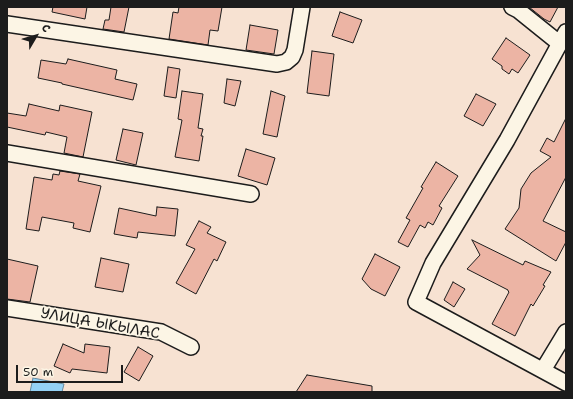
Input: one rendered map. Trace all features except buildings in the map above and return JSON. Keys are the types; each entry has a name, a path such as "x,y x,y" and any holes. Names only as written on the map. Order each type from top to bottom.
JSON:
{"street":[{"path":"7,24 277,64 286,62 292,57 295,50 302,7"},
{"path":"512,7 563,38 503,146 433,263 416,302 566,383"},
{"path":"7,153 252,194"},
{"name":"УЛИЦА ЫКЫЛАС","path":"7,308 161,332 191,347"},
{"path":"542,370 566,332"}],"water":[{"path":"33,378 64,384 62,392 30,392"}]}
